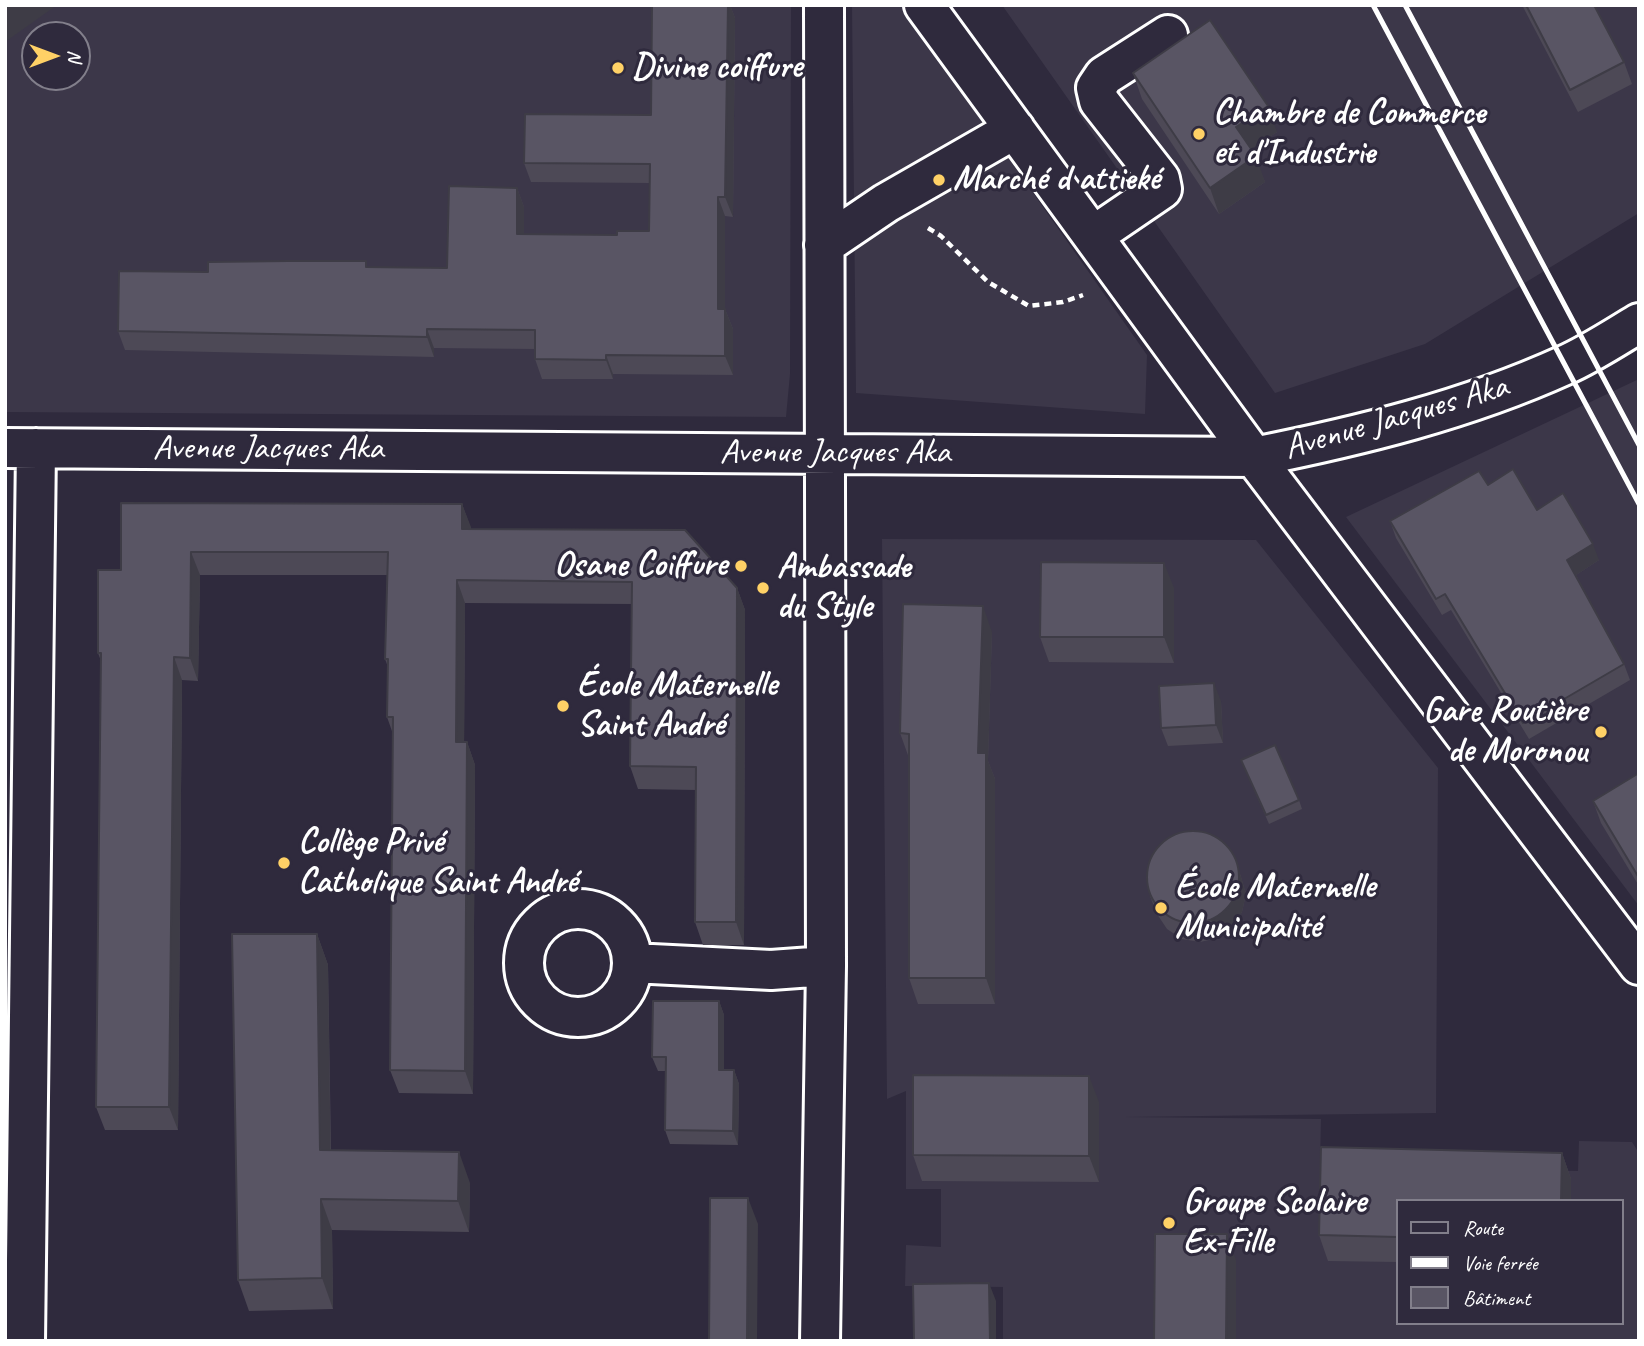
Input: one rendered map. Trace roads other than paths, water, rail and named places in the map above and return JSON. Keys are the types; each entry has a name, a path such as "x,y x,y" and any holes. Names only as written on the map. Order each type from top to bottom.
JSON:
{"street":[{"path":"820,1341 826,966 824,5"},
{"path":"924,5 1254,457 1639,965"},
{"path":"1093,236 1162,189 1160,179 1099,102 1096,88 1104,76 1168,36"},
{"path":"824,245 886,203 1015,129"},
{"name":"Avenue Jacques Aka","path":"21,448 1254,457 1332,442 1414,420 1495,393 1565,365 1639,323"},
{"path":"21,448 25,1341"},
{"path":"632,963 771,970 826,966"}],"railway":[{"path":"1373,5 1639,504"},
{"path":"1405,5 1639,445"}],"place":[{"name":"Divine coiffure","path":"618,68"},
{"name":"Chambre de Commerce et d'Industrie","path":"1199,134"},
{"name":"Marché d attieké","path":"939,180"},
{"name":"Osane Coiffure","path":"741,566"},
{"name":"Ambassade du Style","path":"763,588"},
{"name":"École Maternelle Saint André","path":"563,706"},
{"name":"Gare Routière de Moronou","path":"1601,732"},
{"name":"Collège Privé Catholique Saint André","path":"284,863"},
{"name":"École Maternelle Municipalité","path":"1161,908"},
{"name":"Groupe Scolaire Ex-Fille","path":"1169,1223"}]}
